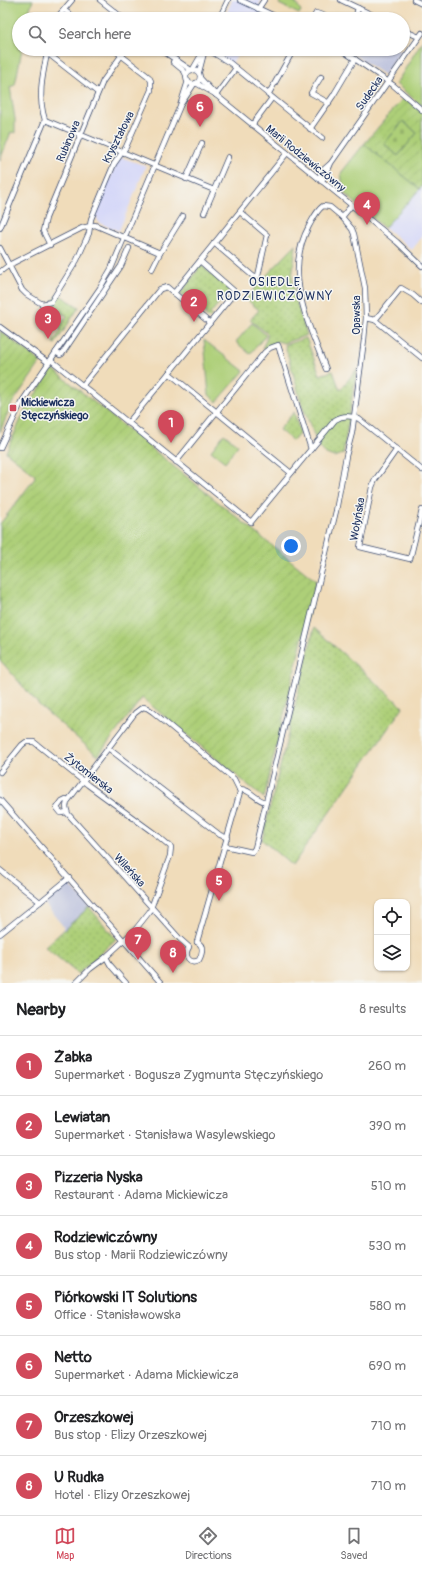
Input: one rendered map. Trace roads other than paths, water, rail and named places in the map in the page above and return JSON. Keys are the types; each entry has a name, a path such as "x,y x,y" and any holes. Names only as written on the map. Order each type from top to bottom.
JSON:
{"street":[{"path":"67,12 64,10 72,0"},
{"path":"100,0 115,12"},
{"path":"222,12 228,0"},
{"path":"240,0 265,12"},
{"path":"258,9 264,0"},
{"path":"341,0 366,12"},
{"path":"414,0 422,4"},
{"path":"357,12 358,8"},
{"path":"410,32 420,35"},
{"name":"Sudecka","path":"410,50 420,35"},
{"path":"0,228 45,120 40,85 46,56"},
{"path":"52,56 97,92"},
{"name":"Rubinowa","path":"50,245 44,231 44,223 97,92 106,75 121,56"},
{"name":"Kryształowa","path":"0,248 21,288 26,294 42,304 49,303 77,260 90,226 91,218 114,164 123,152 152,87 151,81 148,77 121,56"},
{"path":"186,75 201,56"},
{"path":"180,106 200,78 198,72 204,56"},
{"path":"219,56 230,62 322,138"},
{"path":"252,125 270,96 290,56"},
{"path":"350,56 388,82 422,110"},
{"name":"Sudecka","path":"320,180 326,175 331,163 406,56"},
{"path":"170,57 198,72"},
{"path":"0,448 22,403 100,288 113,263 180,106 188,81 184,71 170,57"},
{"path":"310,129 329,103 355,59"},
{"path":"216,95 236,68"},
{"path":"321,77 312,93 329,103"},
{"name":"Marii Rodziewiczówny","path":"200,78 216,95 397,242 422,266"},
{"path":"188,81 195,84"},
{"name":"Marii Rodziewiczówny","path":"195,84 216,95"},
{"path":"45,120 214,190"},
{"path":"186,179 202,143"},
{"path":"174,293 287,153"},
{"path":"204,213 228,157"},
{"name":"Sudecka","path":"320,180 322,171 331,163"},
{"path":"308,171 322,171"},
{"name":"Opawska","path":"225,846 252,852 255,848 296,684 336,511 354,417 366,318 364,279 352,229 342,217 327,206 323,206 319,209 307,229 301,246 297,278 302,305 326,370"},
{"path":"342,217 351,206"},
{"path":"214,243 254,276 256,277 259,274 267,235 240,212"},
{"path":"152,269 160,252 183,216"},
{"path":"0,272 9,265 82,228 90,226 98,226 160,252"},
{"path":"56,352 60,355 62,354 121,266 129,248"},
{"path":"128,423 231,297 234,291 200,261"},
{"path":"113,263 121,266"},
{"path":"82,386 160,289 167,287 209,323"},
{"path":"375,320 401,288 413,295 422,303"},
{"path":"366,318 375,320 422,358"},
{"path":"0,327 50,361 251,522 335,420 342,416 354,417 422,470"},
{"path":"176,462 265,352 278,345 311,449"},
{"path":"168,373 291,473"},
{"name":"Wołyńska","path":"397,449 375,480 372,487 360,547 410,559 422,510"},
{"path":"67,812 68,800 134,713 141,708 147,708 234,779 240,792 228,838 197,942 189,947"},
{"name":"Żytomierska","path":"0,772 22,745 31,741 36,743 83,781 171,847 170,856 152,908"},
{"path":"108,748 220,835 228,838"},
{"path":"239,789 249,790 261,801 266,802"},
{"name":"Wileńska","path":"68,800 66,799 62,801 57,808 62,813 67,812 180,939 189,947 186,953 192,962 199,960 202,947 197,942"},
{"path":"0,800 161,983"},
{"path":"0,870 40,902"},
{"path":"0,934 69,878"},
{"path":"76,983 90,969 124,941 137,928 152,908"},
{"path":"106,957 126,983"}],"place":[{"name":"Netto","path":"200,127"},
{"name":"Rodziewiczówny","path":"367,225"},
{"name":"Lewiatan","path":"194,322"},
{"name":"Pizzeria Nyska","path":"48,339"},
{"name":"Mickiewicza Stęczyńskiego","path":"13,408"},
{"name":"Żabka","path":"171,443"},
{"name":"Piórkowski IT Solutions","path":"219,901"},
{"name":"Orzeszkowej","path":"138,960"},
{"name":"U Rudka","path":"173,973"}],"district":[{"name":"OSIEDLE RODZIEWICZÓWNY","path":"275,289"}]}
